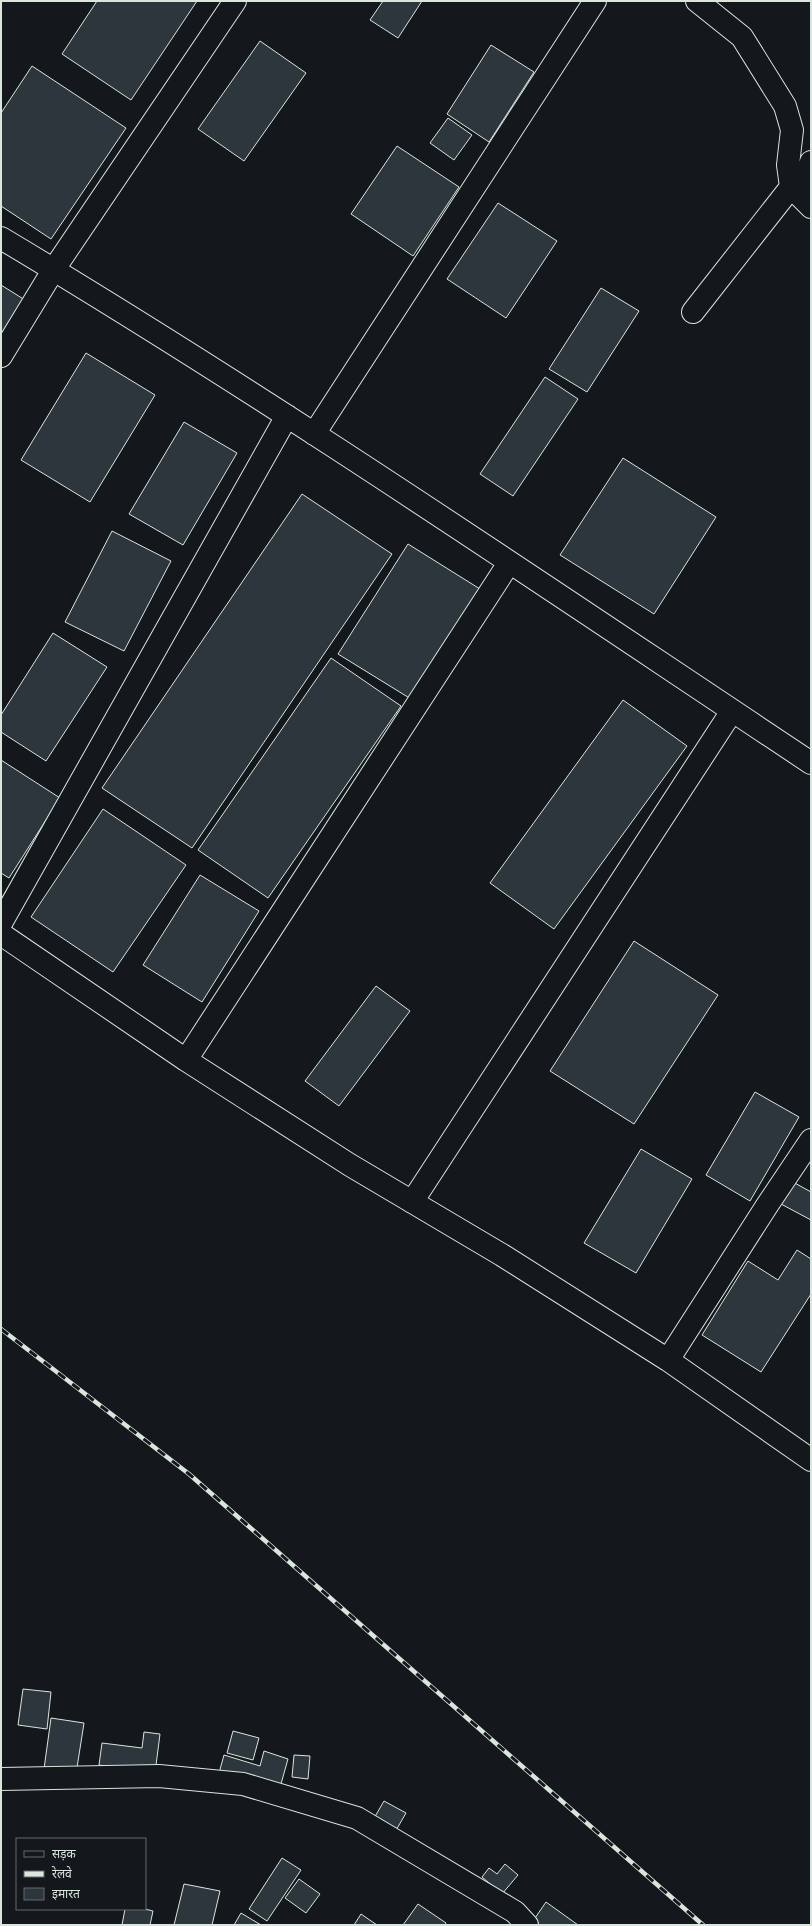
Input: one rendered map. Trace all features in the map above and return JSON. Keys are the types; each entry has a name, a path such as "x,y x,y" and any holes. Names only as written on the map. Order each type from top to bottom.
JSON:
{"street":[{"path":"1,356 54,270 235,1"},
{"path":"314,434 595,1"},
{"path":"697,1 742,37 785,106 792,130 788,165 800,196"},
{"path":"694,312 800,196 811,162"},
{"path":"1,238 287,416 811,763"},
{"path":"1,923 287,416"},
{"path":"186,1060 509,563"},
{"path":"412,1202 732,711"},
{"path":"1,934 186,1060 350,1166 502,1255 668,1360 811,1460"},
{"path":"668,1360 811,1140"},
{"path":"1,1779 159,1776 243,1784 357,1818 515,1912 527,1925"}],"building":[{"path":"97,1 197,1 131,100 62,54"},
{"path":"383,1 422,1 398,38 370,20"},
{"path":"260,41 306,73 244,161 198,129"},
{"path":"491,45 534,72 489,142 447,114"},
{"path":"32,66 126,128 51,239 1,206 1,113"},
{"path":"448,118 472,135 454,160 430,143"},
{"path":"397,146 459,187 413,256 351,214"},
{"path":"498,203 557,241 506,318 447,279"},
{"path":"1,285 25,300 1,340"},
{"path":"601,288 639,311 587,392 549,369"},
{"path":"86,353 155,395 90,502 21,460"},
{"path":"545,377 578,399 513,496 480,474"},
{"path":"184,422 237,453 183,545 129,514"},
{"path":"623,458 716,517 654,614 560,555"},
{"path":"302,494 392,554 192,848 102,788"},
{"path":"112,531 171,561 124,651 65,622"},
{"path":"408,544 480,589 411,699 338,654"},
{"path":"53,633 107,667 46,761 1,732 1,715"},
{"path":"331,658 401,706 268,898 198,850"},
{"path":"623,700 687,746 554,929 490,883"},
{"path":"1,760 60,798 9,878 1,873"},
{"path":"103,809 186,865 113,972 31,917"},
{"path":"200,875 259,911 202,1002 143,965"},
{"path":"634,941 718,995 634,1124 550,1071"},
{"path":"376,986 410,1011 339,1106 305,1081"},
{"path":"755,1092 799,1117 750,1201 706,1175"},
{"path":"641,1149 692,1179 636,1273 584,1243"},
{"path":"793,1182 811,1192 811,1220 781,1204"},
{"path":"797,1250 811,1259 811,1294 761,1372 702,1335 748,1261 778,1280"},
{"path":"23,1689 51,1692 47,1729 18,1725"},
{"path":"51,1718 84,1723 76,1774 44,1769"},
{"path":"233,1731 259,1738 253,1760 227,1753"},
{"path":"144,1732 160,1734 155,1773 99,1765 102,1743 142,1748"},
{"path":"264,1751 288,1759 279,1791 219,1773 224,1755 260,1766"},
{"path":"294,1755 310,1756 308,1779 292,1777"},
{"path":"384,1801 406,1813 395,1832 373,1820"},
{"path":"282,1858 301,1870 267,1921 249,1909"},
{"path":"505,1864 518,1875 502,1894 482,1877 489,1868 497,1874"},
{"path":"299,1879 320,1894 306,1913 285,1898"},
{"path":"184,1884 220,1891 212,1925 174,1925"},
{"path":"546,1902 578,1925 539,1925 533,1921"},
{"path":"418,1904 446,1923 445,1925 403,1925"},
{"path":"146,1909 153,1911 150,1925 122,1925 125,1910"},
{"path":"241,1913 261,1925 234,1925"},
{"path":"361,1914 377,1925 354,1925"}],"railway":[{"path":"1,1329 189,1474 703,1925"}]}
